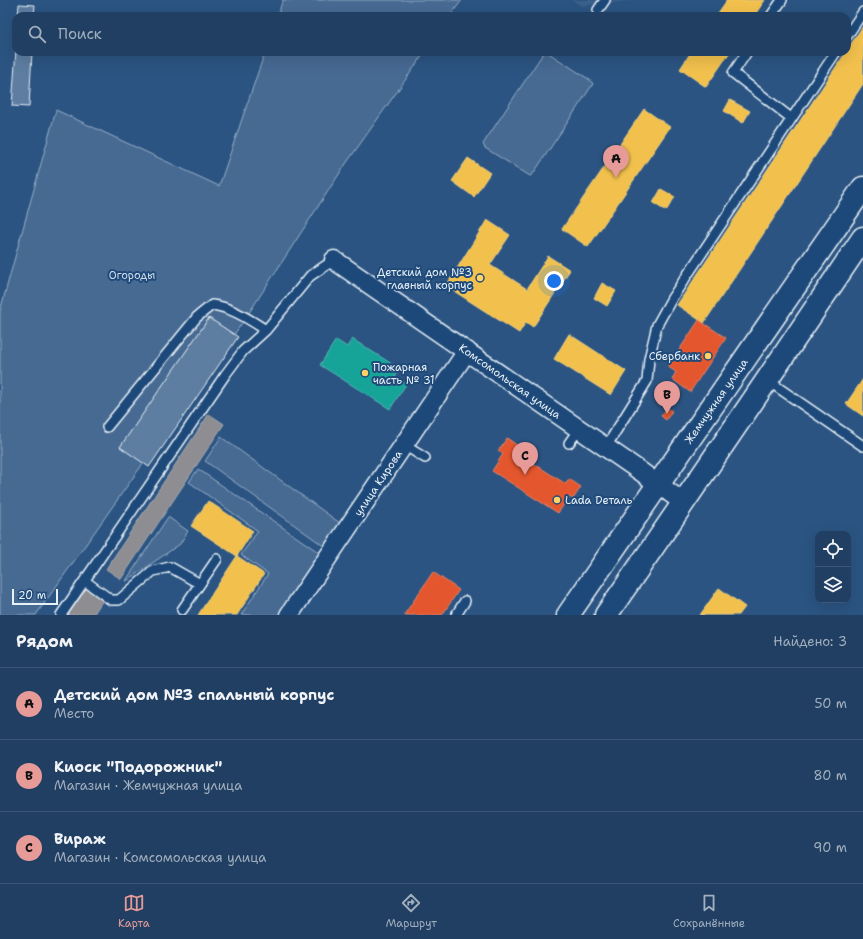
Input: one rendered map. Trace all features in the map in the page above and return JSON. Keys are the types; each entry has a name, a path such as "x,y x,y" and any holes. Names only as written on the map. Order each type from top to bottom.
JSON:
{"main road":[{"name":"Жемчужная улица","path":"568,615 863,190"},
{"path":"606,615 684,503 711,460 863,238"}],"street":[{"name":"Комсомольская улица","path":"334,260 467,351 574,436 606,448 684,503"},
{"name":"улица Кирова","path":"289,615 467,351"}],"lane":[{"path":"598,10 605,0"},
{"path":"774,12 782,0"},
{"path":"851,30 863,12"},
{"path":"744,56 733,73 791,118"},
{"path":"606,448 647,381 649,359 657,325 672,298 833,56"},
{"path":"62,615 225,375 243,351 266,330 310,276 334,260"},
{"path":"107,426 198,318 212,305 220,306 266,330"},
{"path":"767,380 863,446"},
{"path":"404,445 425,458"},
{"path":"183,613 217,559"},
{"path":"85,581 111,600 119,600 153,571 170,567 200,584"},
{"path":"456,615 465,601"}],"shaded area":[{"path":"572,0 637,0 581,6"}],"green space":[{"path":"283,0 462,0 453,12 278,12"},
{"name":"Огороды","path":"264,56 422,56 343,168 245,319 36,615 0,615 0,311 56,110 219,186"},
{"path":"541,56 553,56 590,80 593,84 533,174 530,176 485,148 483,144"},
{"path":"221,437 344,526 328,549 205,461"},
{"path":"198,469 324,556 284,615 241,615 268,574 241,555 258,531 189,482"},
{"path":"168,517 188,531 180,544 125,582"}],"building: Жильё":[{"path":"727,0 765,0 757,12 719,12"},
{"path":"863,26 863,84 704,323 677,305 843,56 851,56 851,44"},
{"path":"688,56 727,56 706,87 680,69"},
{"path":"730,100 750,111 743,123 724,111"},
{"path":"644,109 670,127 588,247 562,229"},
{"path":"468,158 490,173 474,197 452,181"},
{"path":"661,189 675,197 666,211 653,203"},
{"name":"Детский дом №3 главный корпус","path":"487,220 510,235 490,265 527,289 548,256 570,270 533,327 526,322 519,333 446,286"},
{"path":"602,283 616,291 607,306 594,298"},
{"path":"569,334 626,371 611,395 554,359"},
{"path":"863,379 863,416 846,404"},
{"path":"208,501 253,531 237,556 191,526"},
{"path":"237,556 264,574 237,615 198,615"},
{"path":"719,588 745,607 739,615 700,615"}],"building: Торговля":[{"path":"699,320 726,338 690,392 672,379 676,372 668,367"},
{"path":"667,408 672,411 666,420 661,416"},
{"path":"507,438 518,446 514,451 566,484 569,479 581,487 573,499 569,497 558,513 492,471 503,454 498,451"},
{"path":"433,572 459,590 442,615 404,615"}],"building: Учреждения":[{"name":"Пожарная часть № 31","path":"352,339 400,369 395,377 406,384 390,409 320,365 336,340 347,347"}],"building: Промзона":[{"path":"209,414 224,424 121,579 106,569"},
{"path":"87,588 103,600 93,615 68,615"}],"building: Прочее":[{"path":"19,4 35,5 34,12 18,12"},
{"path":"16,56 32,56 29,107 12,106"},
{"path":"209,318 238,337 149,467 120,447"}],"place":[{"name":"Детский дом №3 спальный корпус","path":"616,178"},
{"name":"Детский дом №3 главный корпус","path":"480,278"},
{"name":"Сбербанк","path":"708,356"},
{"name":"Пожарная часть № 31","path":"365,373"},
{"name":"Киоск \"Подорожник\"","path":"667,414"},
{"name":"Вираж","path":"525,475"},
{"name":"Lada Dеталь","path":"557,500"}]}
